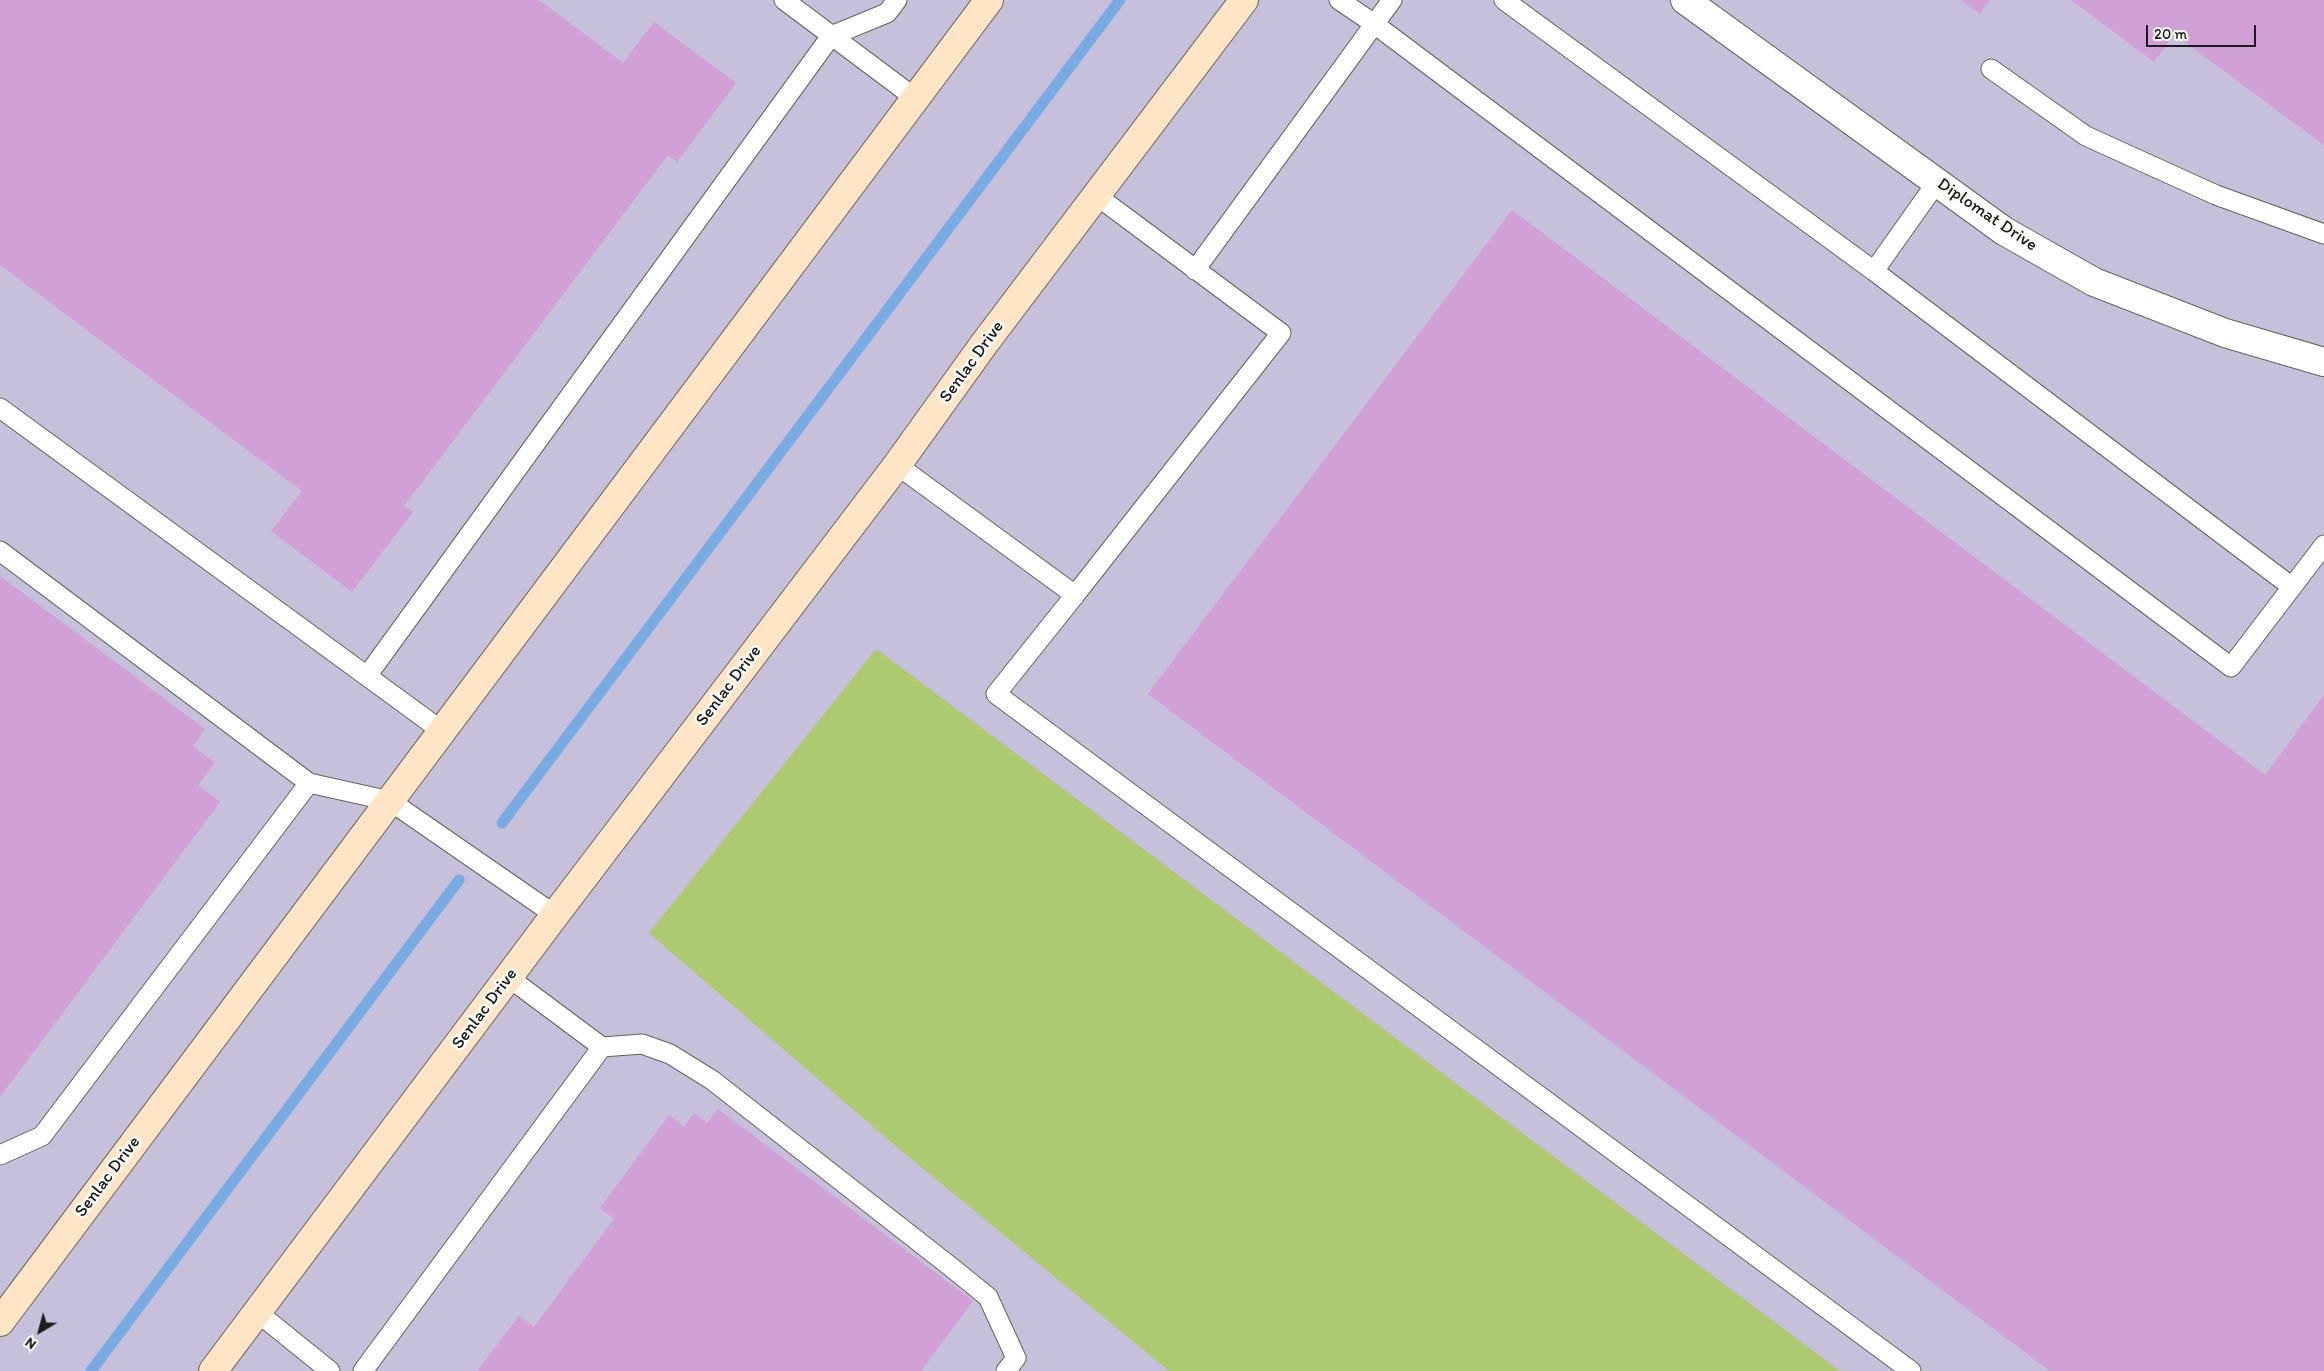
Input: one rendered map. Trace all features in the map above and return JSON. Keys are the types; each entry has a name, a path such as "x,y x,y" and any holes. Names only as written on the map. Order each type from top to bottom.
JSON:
{"street":[{"name":"Senlac Drive","path":"0,1322 989,0"},
{"name":"Senlac Drive","path":"213,1371 508,977 897,464 984,344 1244,0"},
{"name":"Diplomat Drive","path":"1685,0 2004,231 2094,282 2224,333 2324,362"}],"lane":[{"path":"784,0 915,98"},
{"path":"367,676 831,36 887,13 897,0"},
{"path":"1339,0 2231,667 2324,545"},
{"path":"1196,270 1392,0"},
{"path":"1504,0 1874,271 2292,587"},
{"path":"1991,69 2086,136 2216,195 2324,234"},
{"path":"1874,271 1937,182"},
{"path":"1097,196 1281,333 996,694 1911,1371"},
{"path":"0,408 442,731"},
{"path":"897,464 1075,595"},
{"path":"0,551 309,783 390,801 555,915"},
{"path":"0,1155 42,1136 309,783"},
{"path":"508,977 602,1047 642,1044 670,1054 712,1080 988,1297 1016,1358 1006,1371"},
{"path":"363,1371 602,1047"},
{"path":"258,1312 330,1371"}],"shaded area":[{"path":"0,0 2324,0 2324,1371 0,1371"}],"green space":[{"path":"876,649 1840,1371 1169,1371 892,1143 649,933"}],"building":[{"path":"0,0 539,0 623,63 654,22 736,83 677,162 668,155 404,506 413,512 352,592 271,531 302,491 0,265"},
{"path":"1961,0 1990,0 1980,14"},
{"path":"2071,0 2324,0 2324,145 2174,34 2154,62"},
{"path":"1512,210 2265,775 2324,695 2324,1371 2050,1371 1148,694"},
{"path":"0,576 205,729 193,746 215,763 198,785 220,802 0,1097"},
{"path":"718,1109 973,1301 921,1371 477,1371 519,1316 534,1327 614,1219 600,1208 669,1115 684,1127 694,1113 707,1123"}],"waterway":[{"path":"502,823 1120,0"},
{"path":"91,1371 459,880"}]}
